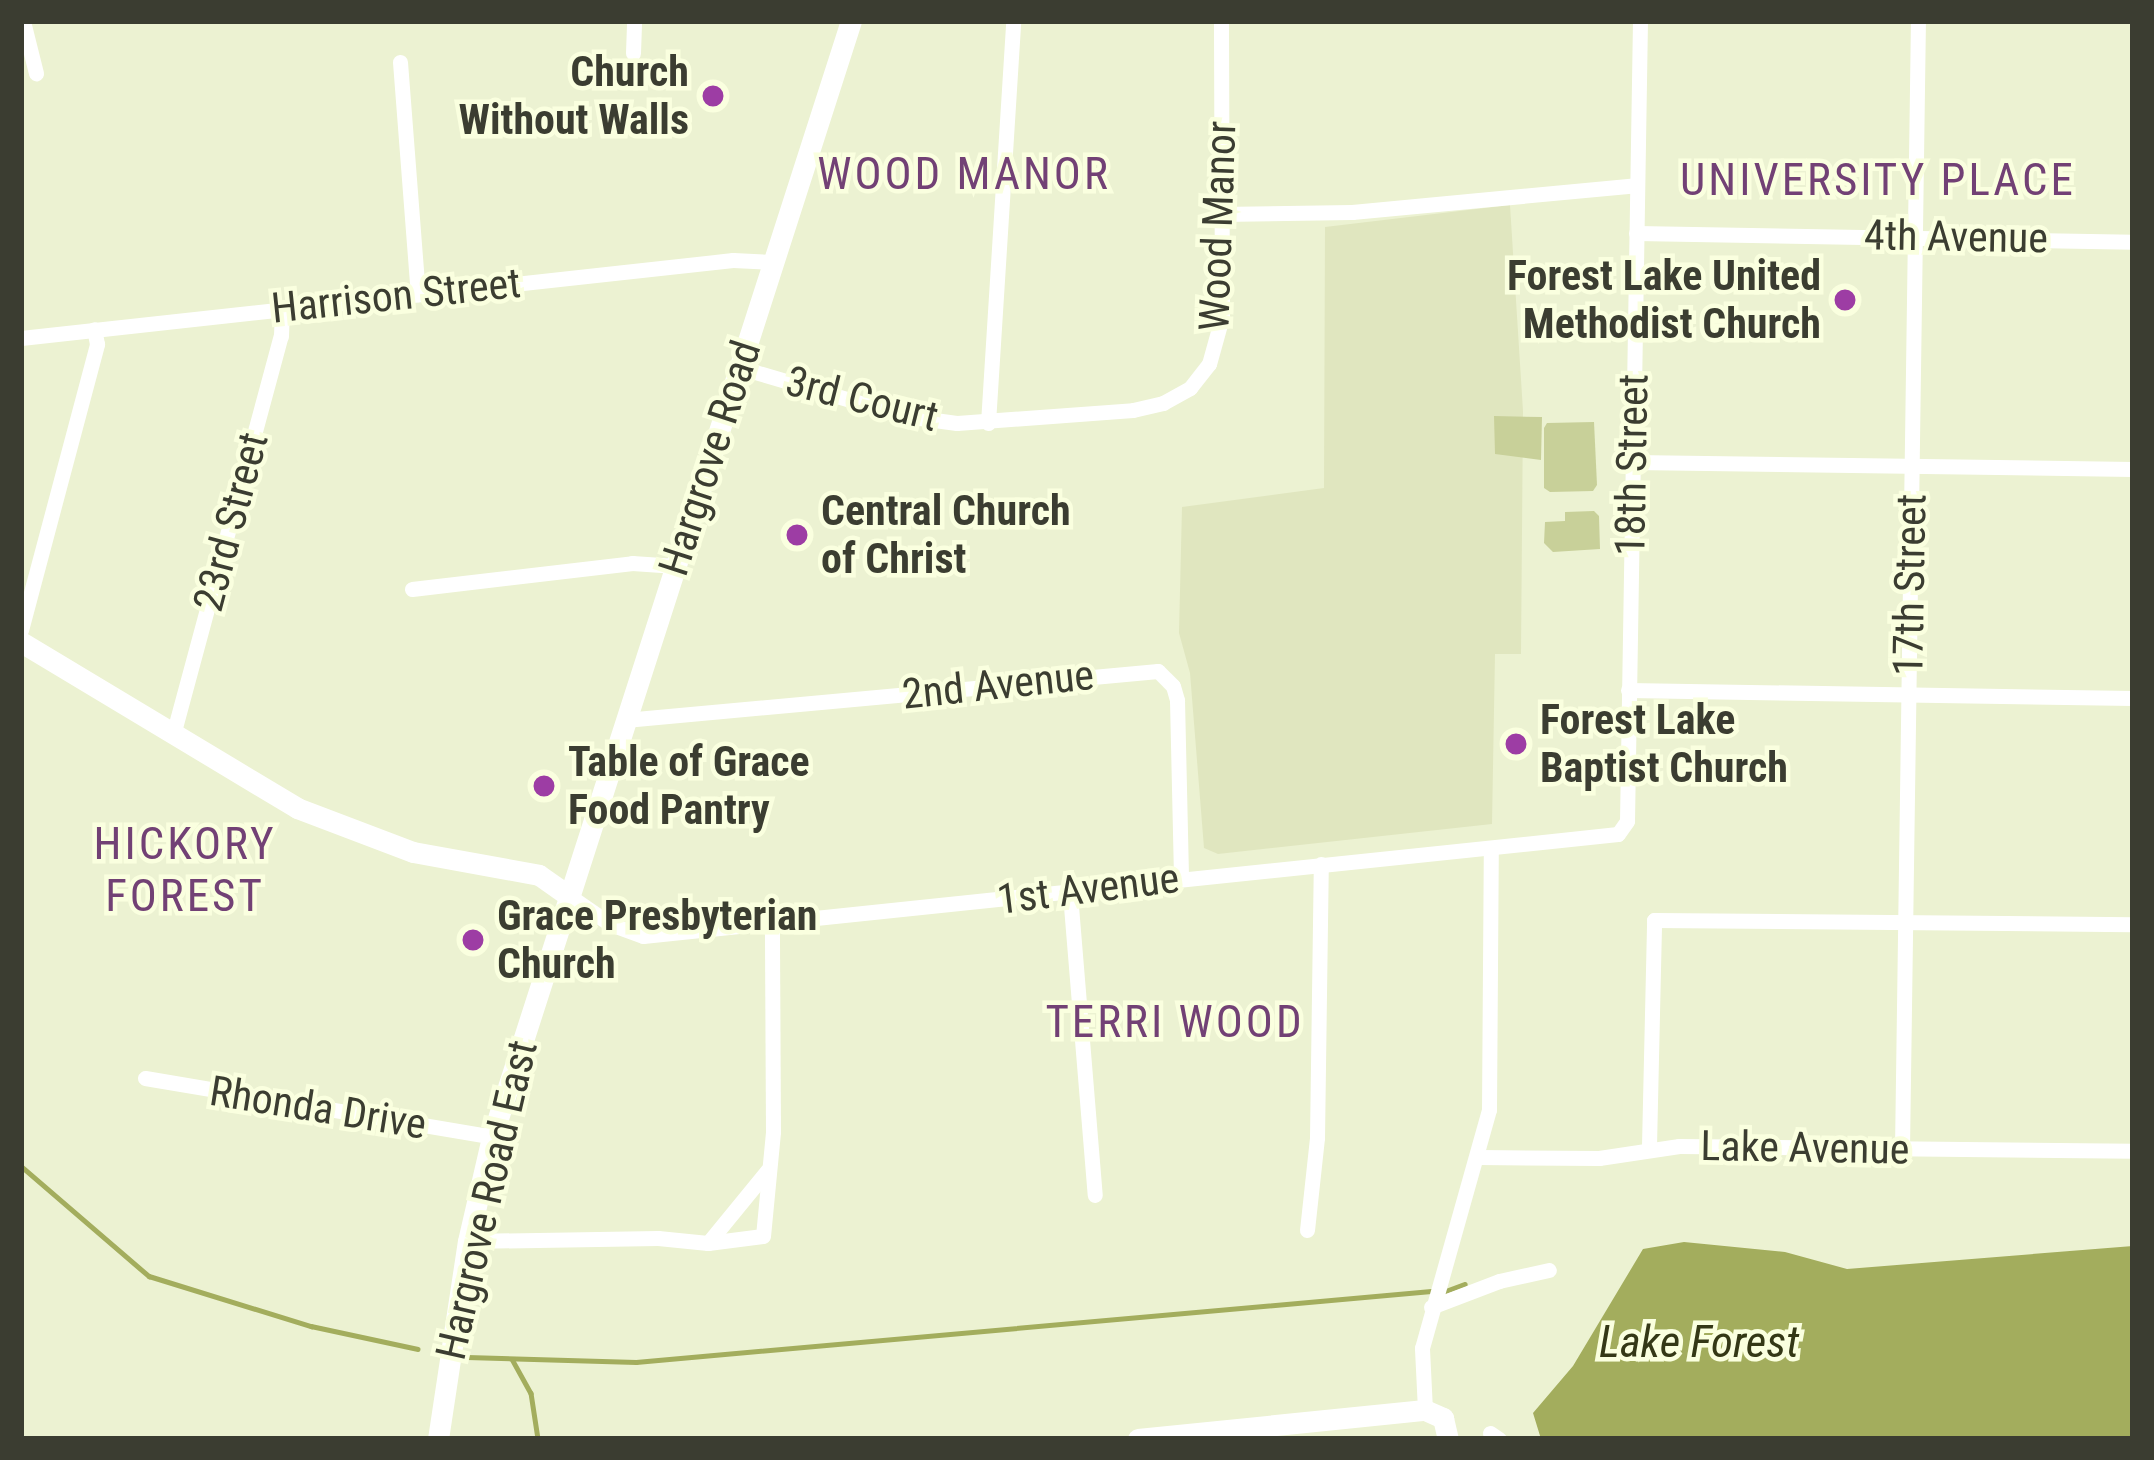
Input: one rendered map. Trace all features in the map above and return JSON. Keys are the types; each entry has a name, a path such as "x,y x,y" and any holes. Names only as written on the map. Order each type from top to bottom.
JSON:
{"main road":[{"name":"Hargrove Road","path":"568,895 851,21"},
{"path":"21,642 297,808 413,852 512,866 539,875 568,895"},
{"name":"Hargrove Road East","path":"438,1439 468,1241 492,1137 568,895"},
{"path":"1138,1439 1329,1428 1425,1410 1443,1418 1448,1439"}],"street":[{"path":"22,21 36,74"},
{"path":"633,53 634,21"},
{"path":"988,423 1013,21"},
{"name":"Wood Manor","path":"988,423 1162,403 1190,388 1209,364 1219,334 1221,21"},
{"name":"18th Street","path":"1618,834 1628,821 1640,21"},
{"name":"17th Street","path":"1903,1149 1918,21"},
{"path":"400,62 418,294"},
{"path":"1220,214 1352,212 1636,185"},
{"name":"4th Avenue","path":"1636,233 2133,242"},
{"name":"Harrison Street","path":"21,338 733,260 772,262"},
{"name":"23rd Street","path":"173,735 281,337 282,308"},
{"path":"21,630 97,344 94,329"},
{"name":"3rd Court","path":"738,367 905,416 988,423"},
{"path":"1632,461 2133,469"},
{"path":"412,590 632,563 676,566"},
{"name":"2nd Avenue","path":"625,720 1158,671 1173,686 1177,700 1181,878"},
{"path":"1628,691 2133,698"},
{"name":"1st Avenue","path":"568,895 610,924 643,935 1618,834"},
{"path":"1425,1410 1422,1348 1441,1271 1479,1157 1490,1094 1491,848"},
{"path":"1307,1230 1317,1138 1321,864"},
{"path":"1070,894 1095,1196"},
{"path":"1649,1146 1654,920 2133,924"},
{"path":"468,1241 658,1238 708,1243 764,1236 772,924"},
{"name":"Rhonda Drive","path":"145,1078 492,1137"},
{"name":"Lake Avenue","path":"1479,1157 1599,1158 1649,1146 2133,1151"},
{"path":"708,1243 769,1170"},
{"path":"1431,1307 1499,1281 1549,1270"}],"shaded area":[{"path":"1510,205 1523,411 1521,654 1495,654 1492,824 1218,854 1204,848 1190,673 1179,633 1182,507 1324,488 1325,227"},
{"path":"1494,416 1542,417 1541,460 1495,454"},
{"path":"1594,422 1597,485 1593,491 1550,492 1544,488 1547,423"},
{"path":"1594,511 1599,516 1600,549 1553,552 1544,543 1545,522 1565,521 1565,512"}],"water":[{"name":"Lake Forest","path":"1684,1242 1785,1252 1847,1269 2133,1246 2133,1439 1541,1439 1533,1413 1573,1366 1643,1249"}],"waterway":[{"path":"21,1166 149,1276 311,1326 418,1349"},
{"path":"1443,1292 1465,1284"},
{"path":"467,1357 636,1362 1431,1291"},
{"path":"512,1359 531,1393 538,1439"}],"place":[{"name":"Church Without Walls","path":"713,96"},
{"name":"Forest Lake United Methodist Church","path":"1845,300"},
{"name":"Central Church of Christ","path":"797,535"},
{"name":"Forest Lake Baptist Church","path":"1516,744"},
{"name":"Table of Grace Food Pantry","path":"544,786"},
{"name":"Grace Presbyterian Church","path":"473,940"}],"district":[{"name":"WOOD MANOR","path":"964,174"},
{"name":"UNIVERSITY PLACE","path":"1878,180"},
{"name":"HICKORY FOREST","path":"185,870"},
{"name":"TERRI WOOD","path":"1175,1022"}]}
